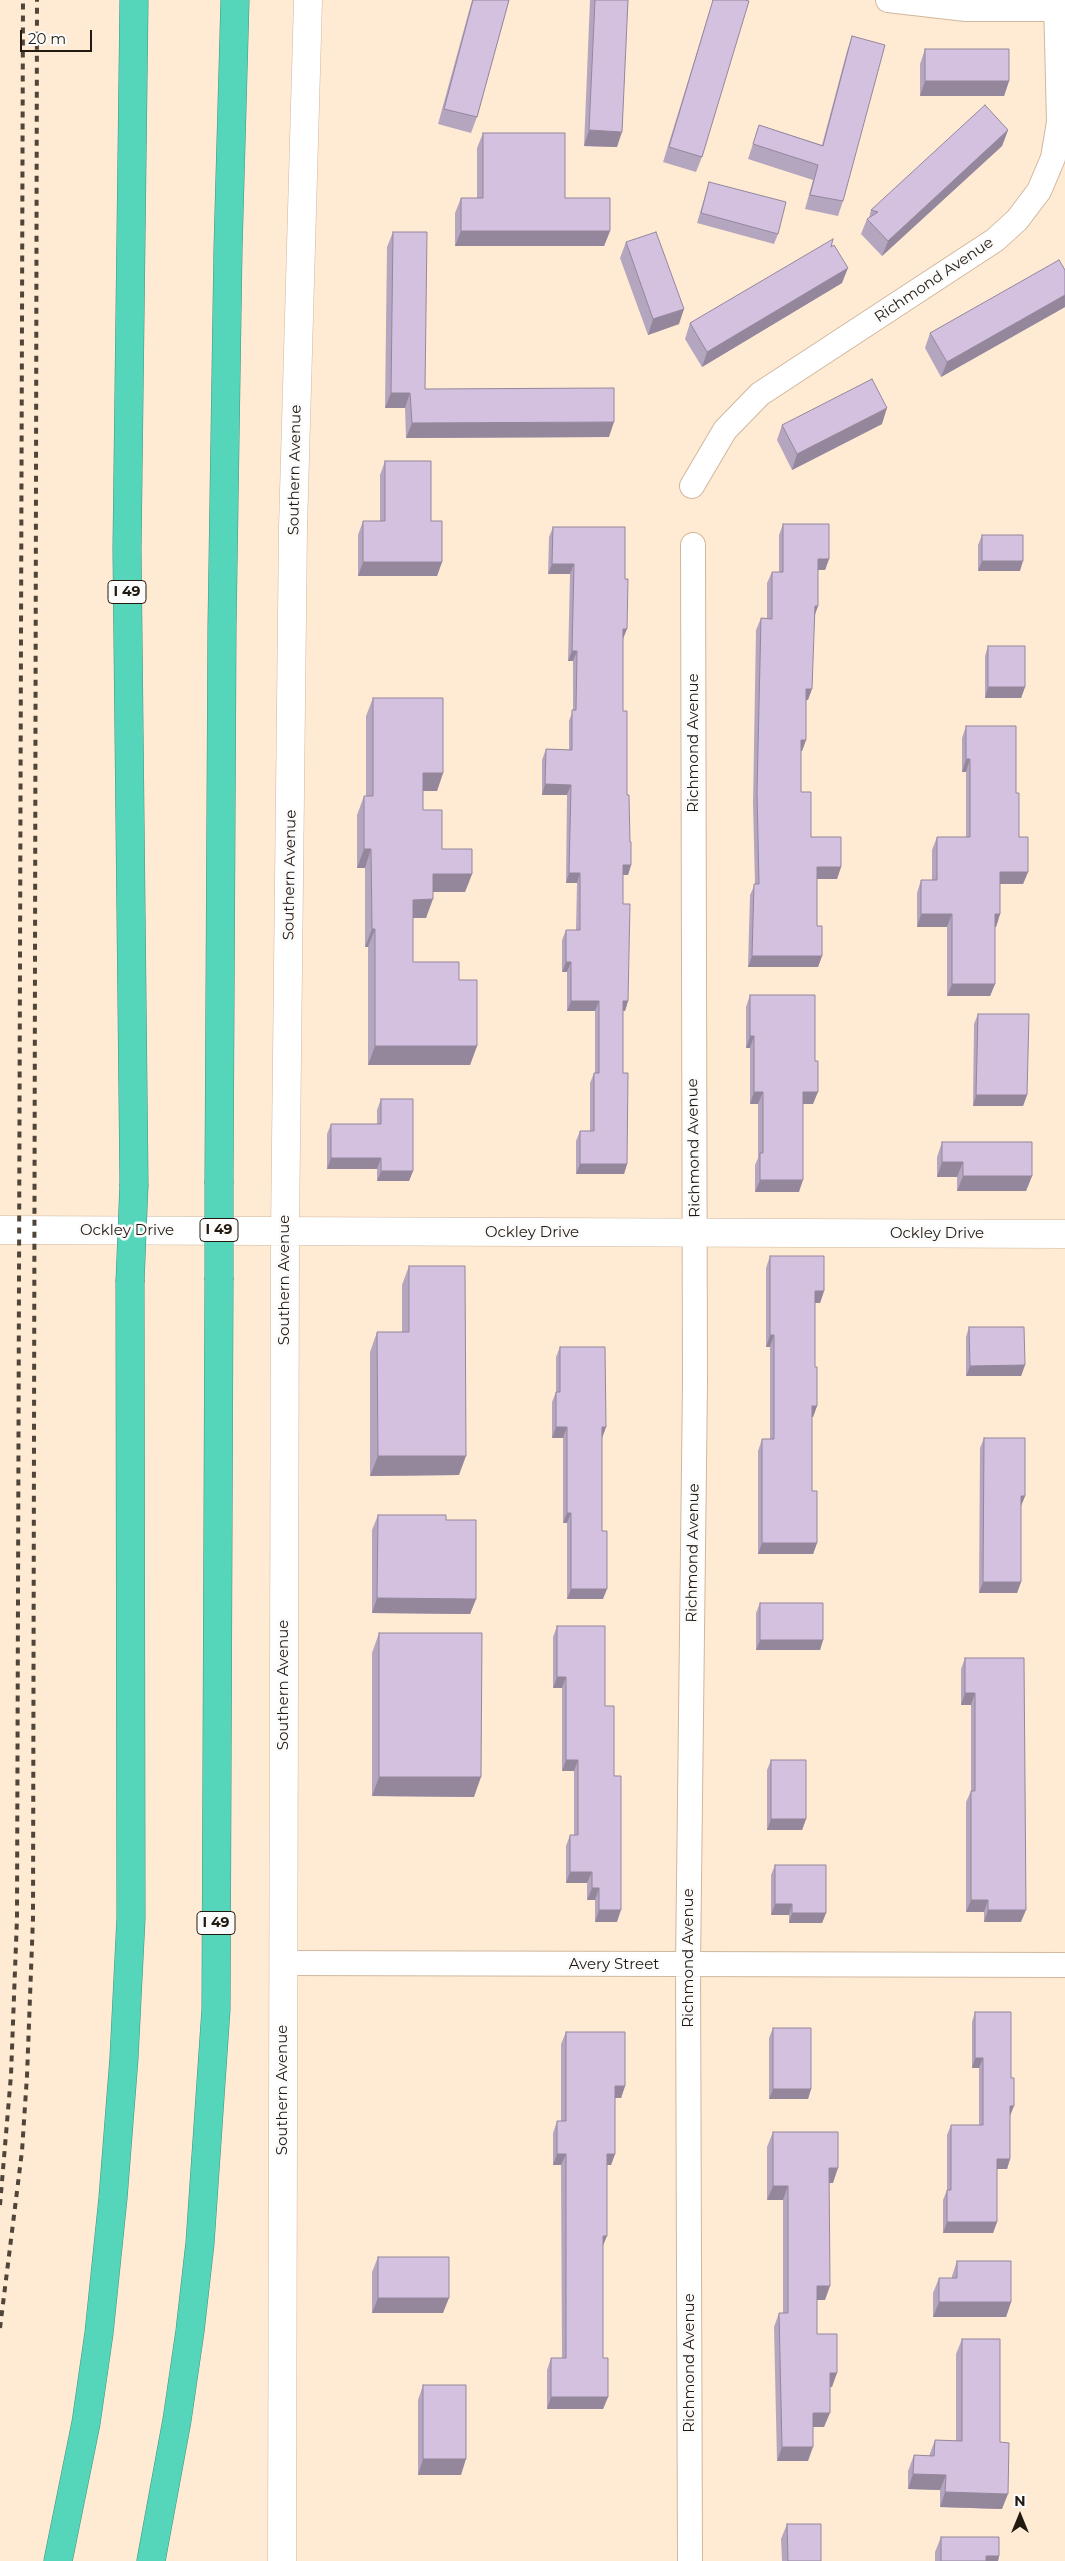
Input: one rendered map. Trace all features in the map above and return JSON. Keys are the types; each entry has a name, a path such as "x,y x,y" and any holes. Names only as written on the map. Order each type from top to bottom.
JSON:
{"highway":[{"name":"I 49","path":"58,2561 86,2423 99,2333 113,2198 124,2058 131,1918 130,1282 134,1184 127,559 134,0"},
{"name":"I 49","path":"151,2561 177,2420 190,2332 200,2243 216,2009 222,627 228,250 235,0"}],"street":[{"name":"Southern Avenue","path":"282,2561 285,1232 293,528 308,0"},
{"path":"888,0 966,9 1059,6"},
{"name":"Richmond Avenue","path":"692,486 725,430 760,394 987,245 1017,220 1039,192 1053,158 1058,122 1059,6"},
{"name":"Richmond Avenue","path":"690,2561 688,1965 695,1234 693,545"},
{"name":"Ockley Drive","path":"0,1230 1065,1234"},
{"name":"Avery Street","path":"284,1963 1065,1965"}],"building":[{"path":"473,0 509,0 477,117 444,109"},
{"path":"595,0 628,0 622,132 589,130"},
{"path":"713,0 749,1 702,157 669,147"},
{"path":"852,36 885,45 843,201 810,195 818,165 753,144 759,125 823,146"},
{"path":"925,49 1009,49 1009,81 925,81"},
{"path":"985,105 1008,130 888,241 867,219 878,212 871,210"},
{"path":"483,133 565,133 565,198 610,198 610,231 461,231 461,198 483,198"},
{"path":"709,182 786,202 778,234 701,213"},
{"path":"393,232 427,232 425,389 614,388 614,422 412,423 410,393 391,393"},
{"path":"656,232 684,309 653,319 626,242"},
{"path":"833,239 831,247 834,245 848,268 707,352 690,323"},
{"path":"1059,260 1065,270 1065,295 947,362 930,333"},
{"path":"872,379 887,408 797,454 782,425"},
{"path":"385,461 431,461 431,521 442,521 442,562 363,562 363,521 385,521"},
{"path":"783,524 829,524 829,559 818,559 818,606 815,606 812,689 806,689 806,740 801,740 801,792 811,792 811,837 841,837 841,867 817,867 817,926 822,926 822,956 752,956 754,884 759,884 757,792 761,618 772,619 772,572 783,572"},
{"path":"553,527 625,527 625,579 628,579 627,629 623,629 623,711 627,711 627,795 629,795 631,842 631,865 623,865 623,904 630,904 628,1001 623,1001 623,1073 628,1073 627,1164 580,1164 580,1131 594,1131 594,1073 599,1073 599,1001 571,1001 571,962 566,962 566,930 580,930 580,873 569,873 571,785 545,784 546,749 572,750 572,710 576,710 577,651 572,651 574,564 552,564"},
{"path":"982,535 1023,535 1023,561 982,561"},
{"path":"988,646 1025,646 1025,687 988,687"},
{"path":"373,698 443,698 443,773 423,773 423,810 442,810 442,849 472,849 472,874 433,874 433,899 413,900 413,962 459,962 459,980 477,980 477,1046 375,1046 375,929 372,929 371,849 364,849 364,796 373,796"},
{"path":"966,726 1016,726 1016,793 1019,793 1019,837 1028,837 1028,872 1000,872 1000,914 995,914 995,984 952,984 952,914 921,914 921,880 937,880 937,837 970,837 970,759 966,759"},
{"path":"750,995 815,995 815,1061 818,1061 818,1092 803,1092 803,1180 760,1180 760,1153 763,1153 763,1092 754,1092 754,1036 750,1036"},
{"path":"978,1014 1029,1014 1027,1095 976,1095"},
{"path":"381,1099 413,1099 413,1171 381,1171 381,1158 331,1158 331,1124 381,1124"},
{"path":"942,1142 1032,1142 1032,1176 963,1176 963,1162 942,1162"},
{"path":"770,1256 824,1256 824,1291 815,1291 817,1406 812,1406 812,1491 817,1491 817,1543 762,1543 762,1439 774,1439 774,1335 770,1335"},
{"path":"409,1266 465,1266 466,1456 378,1456 377,1332 409,1332"},
{"path":"969,1327 1024,1327 1025,1365 970,1366"},
{"path":"560,1347 605,1347 606,1427 602,1427 602,1531 607,1531 607,1589 571,1589 571,1513 567,1513 567,1427 556,1427 556,1392 560,1392"},
{"path":"984,1438 1025,1438 1025,1496 1021,1496 1021,1582 983,1582"},
{"path":"378,1515 446,1515 446,1520 476,1520 476,1599 377,1598"},
{"path":"760,1603 823,1603 823,1640 760,1640"},
{"path":"557,1626 605,1626 605,1706 614,1706 614,1776 621,1776 621,1910 599,1910 599,1888 592,1888 592,1872 570,1872 570,1835 578,1835 578,1760 566,1760 566,1677 557,1677"},
{"path":"379,1633 482,1633 481,1777 379,1777"},
{"path":"965,1658 1024,1658 1026,1910 988,1910 988,1900 971,1900 971,1791 975,1791 975,1693 965,1693"},
{"path":"771,1760 806,1760 806,1819 771,1819"},
{"path":"775,1865 826,1865 826,1913 792,1913 792,1904 775,1904"},
{"path":"975,2012 1011,2012 1011,2078 1014,2078 1014,2106 1010,2106 1010,2159 997,2159 997,2222 947,2222 947,2190 951,2190 951,2125 983,2125 983,2058 975,2058"},
{"path":"773,2028 811,2028 811,2089 773,2089"},
{"path":"566,2032 625,2032 625,2086 615,2086 615,2154 607,2154 607,2236 603,2236 603,2358 608,2358 608,2397 551,2397 551,2358 566,2358 566,2154 557,2154 557,2121 566,2121"},
{"path":"773,2132 838,2132 838,2168 829,2168 830,2286 817,2286 817,2334 837,2334 837,2373 830,2373 830,2413 813,2413 813,2447 782,2447 779,2313 788,2313 788,2186 773,2186"},
{"path":"378,2257 449,2257 449,2298 378,2298"},
{"path":"957,2261 1011,2261 1011,2302 939,2302 939,2278 957,2278"},
{"path":"962,2339 1000,2339 1000,2442 1009,2443 1008,2494 945,2492 946,2475 913,2474 914,2455 934,2456 935,2440 962,2441"},
{"path":"423,2385 466,2385 466,2459 423,2459"},
{"path":"787,2524 821,2524 821,2561 788,2561"},
{"path":"941,2537 999,2537 999,2556 986,2556 986,2561 941,2561"}],"railway":[{"path":"0,2205 11,2075 17,1918 23,0"},
{"path":"0,2328 22,2151 33,1918 37,0"}]}
